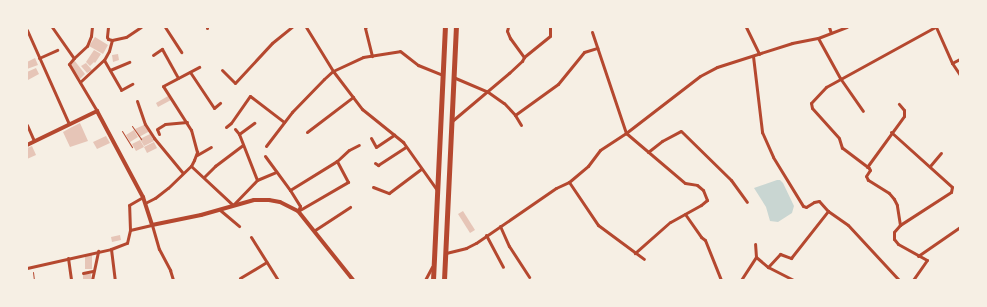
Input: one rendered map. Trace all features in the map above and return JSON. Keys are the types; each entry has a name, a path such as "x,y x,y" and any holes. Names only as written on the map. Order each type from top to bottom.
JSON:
{"main road":[{"path":"433,280 445,27"},
{"path":"444,280 456,27"},
{"path":"443,64 454,64"}],"street":[{"path":"52,27 74,58"},
{"path":"92,27 91,36 87,46 69,64 97,111 143,197 159,249 170,270 173,280"},
{"path":"108,27 107,37 108,39 112,40 126,37 137,28 141,27"},
{"path":"165,27 181,52"},
{"path":"222,70 235,83 272,43 292,27"},
{"path":"306,27 333,71 362,109 406,146 438,191"},
{"path":"366,27 372,56"},
{"path":"508,27 508,35 524,57"},
{"path":"452,121 488,92 522,61 524,57 550,36 550,27"},
{"path":"746,27 759,54"},
{"path":"829,27 831,33"},
{"path":"446,253 466,248 556,188 569,182 588,166 600,150 626,133 700,76 717,67 792,43 818,38 847,27"},
{"path":"900,225 897,205 894,199 889,193 868,180 866,176 870,170 867,166 844,150 839,138 812,108 812,100 826,87 840,78 936,27 952,63 960,74"},
{"path":"27,30 69,124"},
{"path":"592,32 626,133 685,183 696,185 706,195 707,200 670,222 635,253"},
{"path":"818,38 840,78 862,111"},
{"path":"80,82 104,60 109,51 112,40"},
{"path":"515,115 558,84 584,52 597,48"},
{"path":"153,55 162,49 178,78"},
{"path":"40,58 58,50"},
{"path":"266,146 284,122 333,71 363,57 400,51 418,65 443,75"},
{"path":"754,56 760,122 769,148 803,206 806,207 817,201 848,225 899,280"},
{"path":"952,63 960,59"},
{"path":"104,60 122,90 132,84"},
{"path":"110,70 129,62"},
{"path":"145,204 155,198 184,173 191,166 196,155 195,139 187,122 163,86 199,67"},
{"path":"190,72 214,108 220,103"},
{"path":"453,77 488,92 504,103 515,115 520,125"},
{"path":"226,127 231,123 250,96 284,122"},
{"path":"307,132 353,97"},
{"path":"137,101 145,124 154,138 184,173"},
{"path":"867,166 904,116 904,110 899,104"},
{"path":"27,145 97,111"},
{"path":"159,134 157,129 165,124 187,122"},
{"path":"239,134 254,123"},
{"path":"27,125 34,141"},
{"path":"235,129 239,134 242,146 257,180"},
{"path":"648,152 662,141 681,131 731,180 747,202"},
{"path":"891,132 952,187 951,192 900,225 894,232 894,239 898,244 918,256 927,259 928,262 913,280"},
{"path":"371,138 376,147 394,135"},
{"path":"290,190 337,161 349,150 359,145"},
{"path":"204,177 215,166 242,146"},
{"path":"375,163 378,165 406,146"},
{"path":"196,155 212,147"},
{"path":"930,166 941,153"},
{"path":"265,156 300,206 298,211"},
{"path":"298,211 348,182 337,161"},
{"path":"191,166 233,205"},
{"path":"373,187 389,193 421,169"},
{"path":"233,205 257,180 276,172"},
{"path":"569,182 598,225 644,259"},
{"path":"27,268 111,249 127,243 130,230 129,206 143,197"},
{"path":"130,230 220,210 254,200 280,202 298,211 315,230 353,280"},
{"path":"315,230 350,207"},
{"path":"220,210 239,226"},
{"path":"768,267 780,254 791,258 828,211"},
{"path":"685,214 701,237 705,240 721,280"},
{"path":"500,226 509,246 529,277"},
{"path":"918,256 960,227"},
{"path":"486,235 503,267"},
{"path":"251,236 278,280"},
{"path":"741,280 756,257 755,244"},
{"path":"111,249 115,280"},
{"path":"92,280 98,251"},
{"path":"756,257 768,267 793,280"},
{"path":"68,258 71,280"},
{"path":"240,278 267,262"},
{"path":"425,280 434,264"},
{"path":"83,273 93,271"}],"path":[{"path":"132,126 141,139"},
{"path":"122,131 132,147"},
{"path":"32,267 34,280"}],"shaded area":[{"path":"780,180 783,183 794,206 792,213 778,222 770,221 766,207 754,188"}],"building":[{"path":"95,37 108,45 103,54 89,46"},
{"path":"94,50 101,54 95,63 94,62 90,66 86,62"},
{"path":"118,54 119,60 113,62 112,55"},
{"path":"35,58 38,65 27,69 27,62"},
{"path":"74,60 85,74 80,79 70,64"},
{"path":"86,63 92,70 87,73 81,66"},
{"path":"36,68 39,74 28,80 27,72"},
{"path":"168,96 171,100 158,107 156,103"},
{"path":"80,123 88,141 70,147 63,132"},
{"path":"146,124 150,131 139,137 135,129"},
{"path":"134,130 138,137 130,142 126,135"},
{"path":"150,134 154,141 144,146 140,139"},
{"path":"106,136 110,143 97,149 93,142"},
{"path":"140,140 144,147 136,151 132,144"},
{"path":"154,142 157,148 147,153 144,147"},
{"path":"32,146 36,155 27,159 27,148"},
{"path":"463,211 475,230 470,233 458,214"},
{"path":"120,235 121,240 112,242 111,237"},
{"path":"85,254 92,254 92,269 85,269"},
{"path":"83,274 91,274 91,280 83,280"}]}
